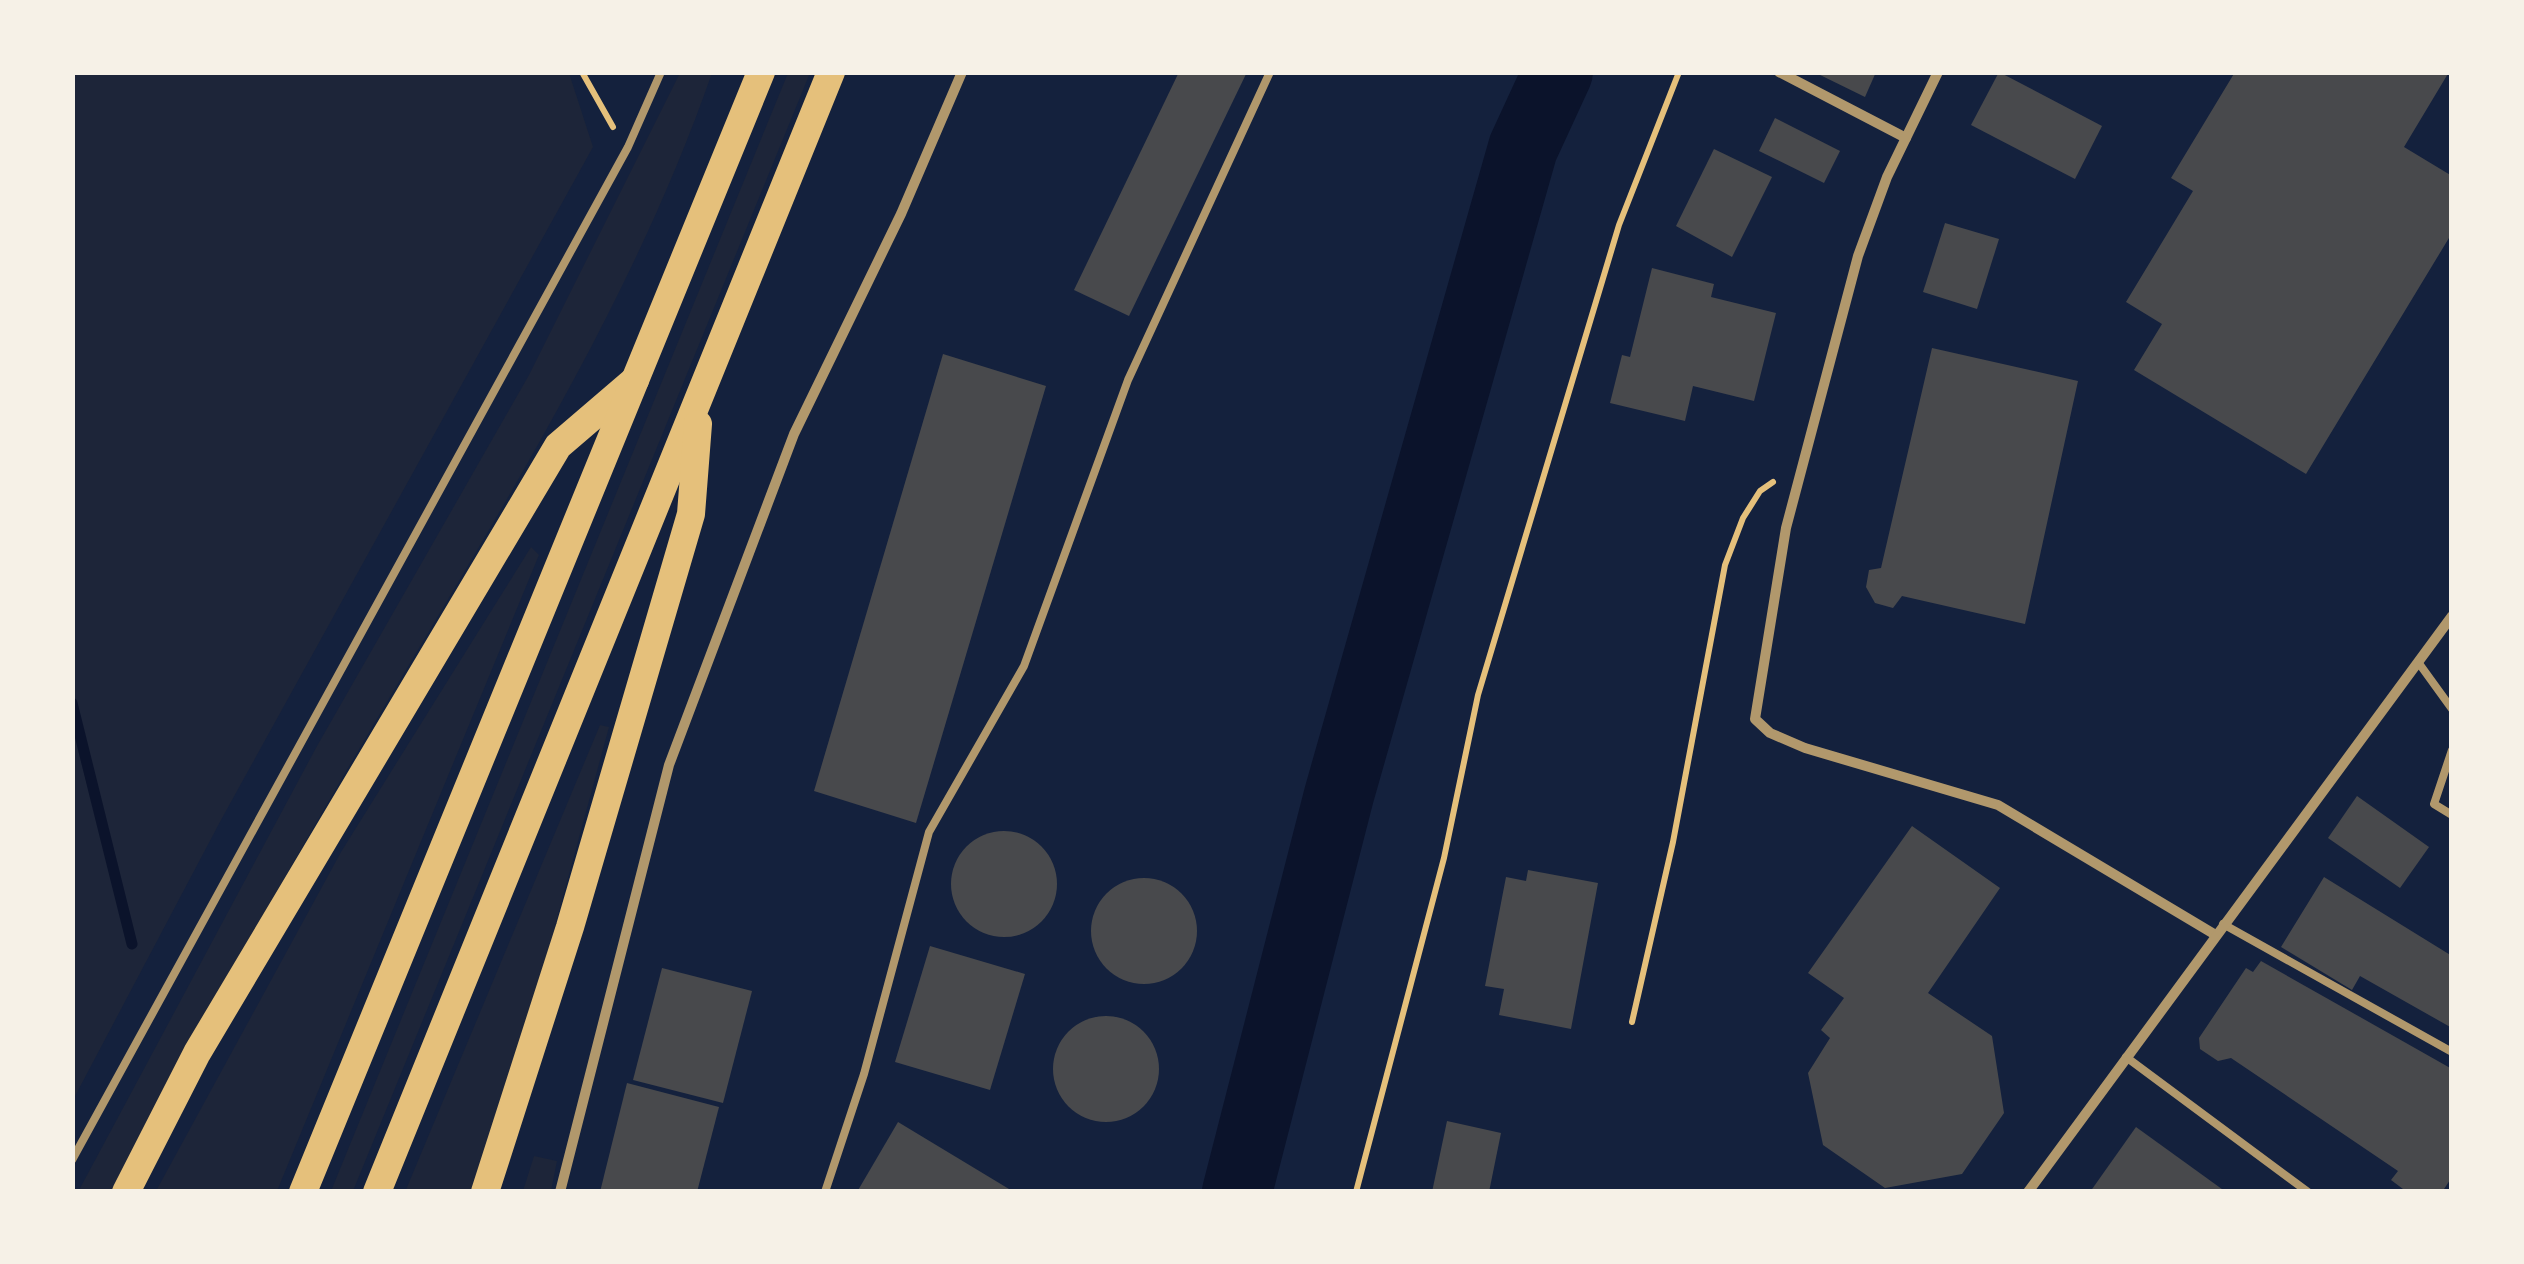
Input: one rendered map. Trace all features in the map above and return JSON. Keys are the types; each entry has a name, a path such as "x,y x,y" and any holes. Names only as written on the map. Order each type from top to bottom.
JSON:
{"highway":[{"path":"303,1192 640,376 761,72"},
{"path":"376,1192 831,72"},
{"path":"126,1192 196,1053 558,446 640,376"},
{"path":"485,1192 570,927 691,514 700,396"}],"street":[{"path":"560,1192 669,765 794,434 901,214 962,72"},
{"path":"1779,72 1906,138"},
{"path":"1938,72 1906,138 1858,256 1786,528 1755,719 1770,733 1998,805 2214,934"},
{"path":"2028,1192 2214,934 2452,616"}],"lane":[{"path":"72,1160 628,147 661,72"},
{"path":"825,1192 864,1074 929,832 1024,666 1128,380 1270,72"},
{"path":"2418,662 2452,708"},
{"path":"2452,750 2434,804 2452,815"},
{"path":"2222,924 2452,1052"},
{"path":"2126,1056 2308,1192"}],"path":[{"path":"582,72 602,112 628,147"},
{"path":"1356,1192 1444,858 1478,695 1619,226 1679,72"},
{"path":"1632,1022 1681,804 1725,565 1742,518 1760,491 1806,458"}],"shaded area":[{"path":"72,73 569,73 593,147 221,820 73,1100"},
{"path":"680,73 712,73 647,234 569,389 286,876 114,1191 78,1192 317,746 529,375"},
{"path":"788,73 810,73 353,1191 331,1191"},
{"path":"531,547 539,555 277,1191 156,1191 341,852"},
{"path":"600,725 609,727 539,985 476,1191 405,1192"},
{"path":"534,1156 557,1161 551,1191 523,1191"}],"building":[{"path":"1179,72 1247,72 1129,316 1074,290"},
{"path":"1814,72 1876,72 1865,97"},
{"path":"1999,72 2102,126 2075,179 1971,125"},
{"path":"2235,72 2449,72 2404,147 2452,176 2452,233 2306,474 2134,370 2162,324 2126,302 2193,191 2171,178"},
{"path":"1775,118 1840,151 1824,183 1759,151"},
{"path":"1714,149 1772,177 1732,257 1676,226"},
{"path":"1945,223 1999,239 1977,309 1923,292"},
{"path":"1652,268 1714,284 1711,297 1776,313 1754,401 1693,386 1685,421 1610,403 1622,355 1630,357"},
{"path":"1932,348 2078,381 2025,624 1902,596 1893,608 1875,603 1866,587 1869,570 1881,568"},
{"path":"943,354 1046,386 916,823 814,791"},
{"path":"2357,796 2429,847 2400,888 2328,838"},
{"path":"1912,826 2000,888 1928,993 1992,1036 2004,1113 1962,1174 1885,1188 1823,1145 1808,1073 1830,1038 1821,1030 1844,998 1808,973"},
{"path":"1004,831 1024,835 1042,846 1053,864 1057,884 1053,904 1042,922 1024,933 1004,937 984,933 966,922 955,904 951,884 955,864 966,846 984,835"},
{"path":"1528,870 1598,883 1571,1029 1499,1015 1504,989 1485,986 1506,877 1526,881"},
{"path":"2324,877 2452,956 2452,1028 2360,976 2352,990 2281,947"},
{"path":"1144,878 1164,882 1182,893 1193,911 1197,931 1193,951 1182,969 1164,980 1144,984 1124,980 1106,969 1095,951 1091,931 1095,911 1106,893 1124,882"},
{"path":"930,946 1025,974 990,1090 895,1062"},
{"path":"2261,961 2452,1069 2452,1177 2442,1192 2407,1192 2391,1180 2398,1171 2231,1058 2218,1061 2200,1049 2199,1038 2246,968 2253,972"},
{"path":"662,968 752,991 723,1103 633,1080"},
{"path":"1106,1016 1126,1020 1144,1031 1155,1049 1159,1069 1155,1089 1144,1107 1126,1118 1106,1122 1086,1118 1068,1107 1057,1089 1053,1069 1057,1049 1068,1031 1086,1020"},
{"path":"627,1083 719,1107 697,1192 600,1192"},
{"path":"1447,1121 1501,1133 1489,1192 1432,1192"},
{"path":"898,1122 1014,1192 857,1192"},
{"path":"2136,1127 2226,1192 2090,1192"}],"waterway":[{"path":"1237,1192 1339,795 1523,148 1558,72"},
{"path":"72,703 132,944"}]}
